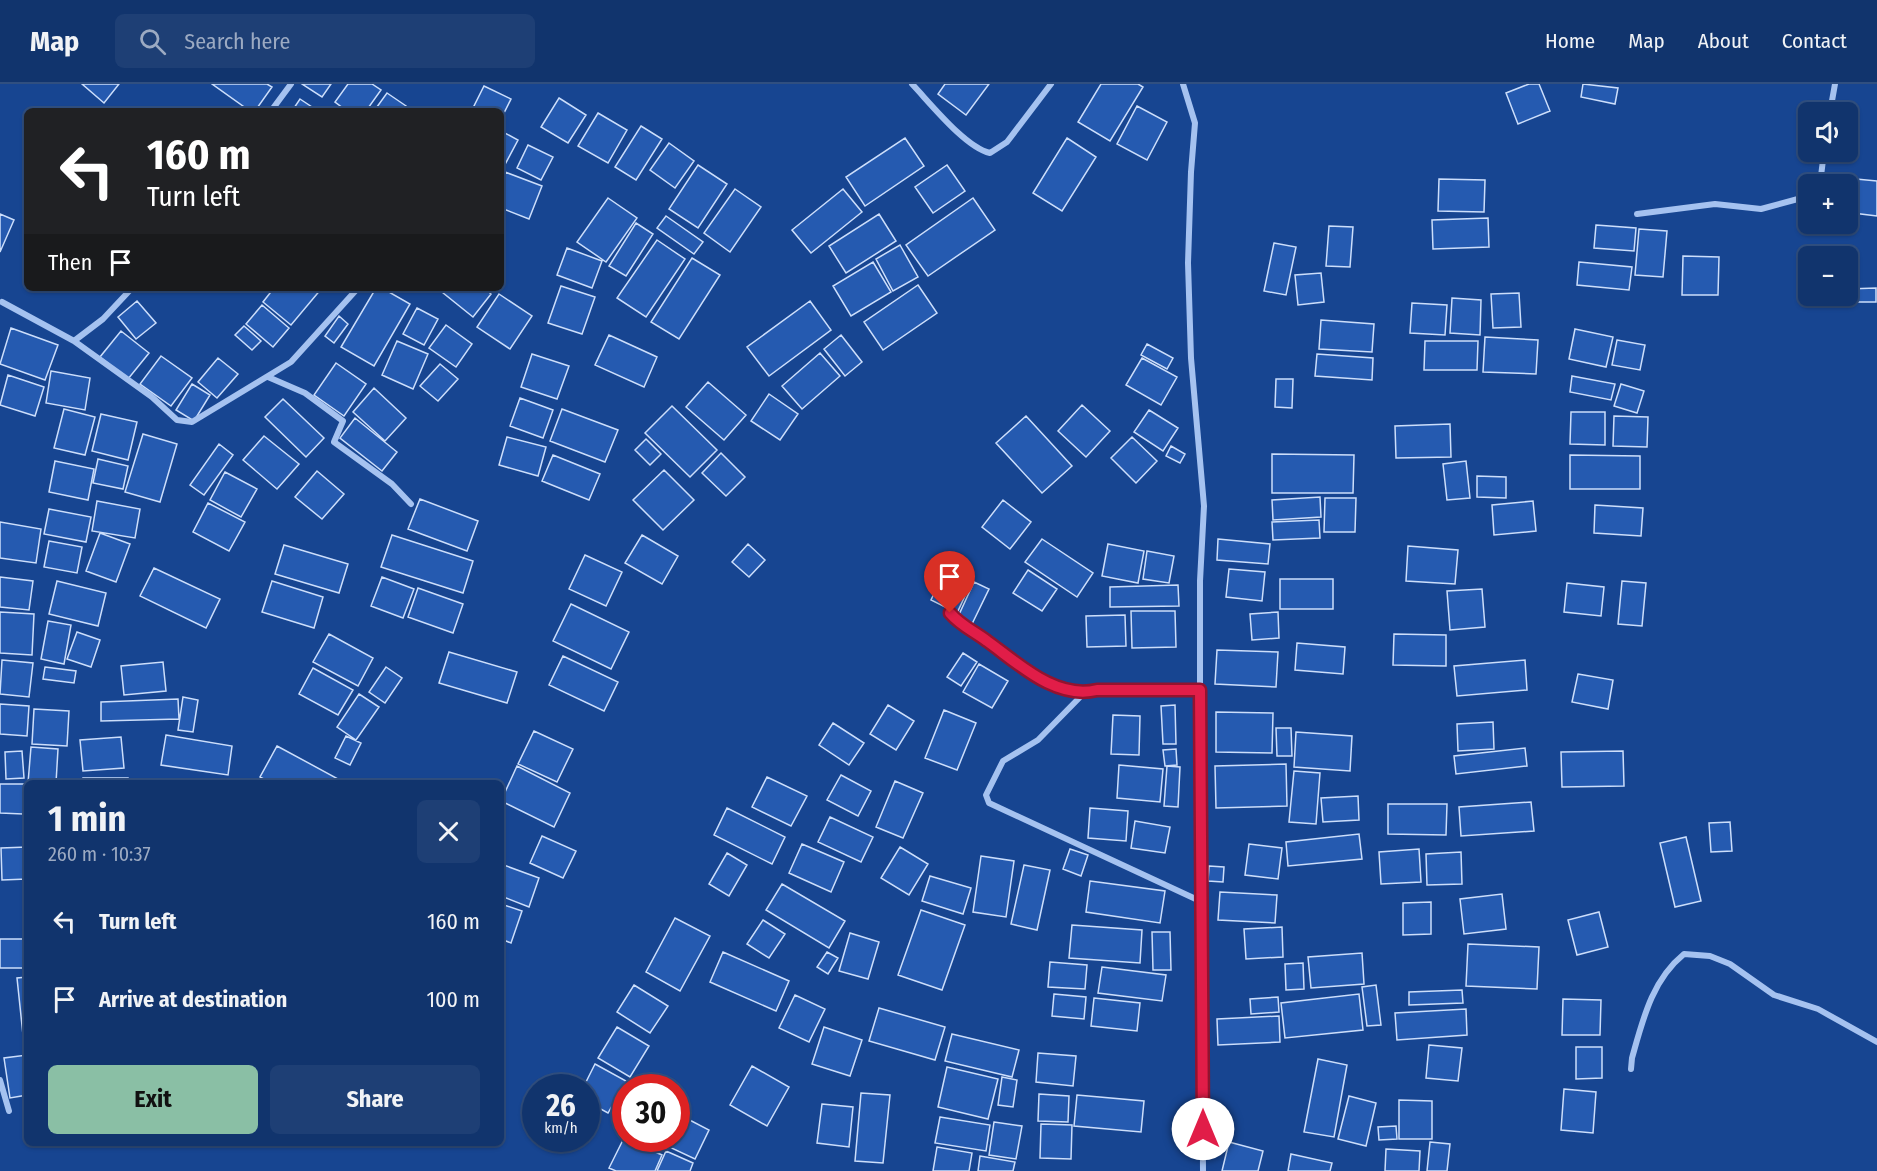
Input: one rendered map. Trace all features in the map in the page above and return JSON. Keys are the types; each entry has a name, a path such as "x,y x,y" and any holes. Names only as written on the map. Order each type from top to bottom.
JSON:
{"street":[{"path":"273,108 291,84"},
{"path":"912,84 967,140 981,151 990,153 1007,142 1051,84"},
{"path":"1183,84 1196,123 1191,172 1188,263 1191,357 1204,506 1200,581 1203,1171"},
{"path":"1832,102 1835,84"},
{"path":"1637,214 1715,204 1761,209 1798,199"},
{"path":"74,341 103,319 129,291"},
{"path":"1,303 74,341 152,397 177,420 192,423 291,362 327,319 349,301 356,291"},
{"path":"268,377 306,393 343,421 334,442 392,484 411,504"},
{"path":"950,613 958,623 987,640 1015,664 1046,681 1084,693 1106,690 1200,690"},
{"path":"1084,693 1038,740 1004,760 987,789 986,795 989,803 1200,901"},
{"path":"1631,1070 1632,1058 1654,991 1669,966 1684,954 1710,956 1730,964 1774,996 1818,1009 1877,1042"},
{"path":"0,1080 9,1111"}],"building":[{"path":"82,84 119,84 104,103"},
{"path":"212,84 267,84 272,87 257,108 246,108"},
{"path":"302,84 331,84 322,97"},
{"path":"348,84 372,84 381,90 368,108 343,108 335,102"},
{"path":"945,84 989,84 966,115 938,94"},
{"path":"1101,84 1138,84 1143,87 1110,141 1078,122"},
{"path":"1529,84 1539,84 1550,111 1518,124 1506,93"},
{"path":"1583,84 1618,88 1615,104 1581,97"},
{"path":"484,86 511,99 504,113 504,108 474,106"},
{"path":"387,93 409,108 376,108"},
{"path":"559,98 586,115 568,143 541,127"},
{"path":"300,99 314,108 294,108"},
{"path":"1137,106 1167,122 1147,160 1117,144"},
{"path":"598,113 627,130 608,163 578,146"},
{"path":"641,126 662,139 636,180 615,167"},
{"path":"504,133 518,140 504,166"},
{"path":"905,138 924,166 865,206 846,177"},
{"path":"1067,138 1096,157 1062,211 1033,193"},
{"path":"669,143 694,161 675,188 650,170"},
{"path":"528,145 553,157 541,180 517,168"},
{"path":"698,165 727,184 698,228 669,209"},
{"path":"947,165 965,191 933,213 915,187"},
{"path":"505,172 542,186 529,219 504,209"},
{"path":"1439,179 1485,180 1484,212 1438,211"},
{"path":"1858,179 1877,181 1877,216 1858,214"},
{"path":"735,189 761,207 730,252 704,233"},
{"path":"843,189 862,212 811,253 792,230"},
{"path":"608,198 637,218 606,262 577,242"},
{"path":"973,198 995,230 928,276 906,245"},
{"path":"0,214 14,220 0,252"},
{"path":"879,214 896,241 846,273 829,246"},
{"path":"666,216 703,242 694,254 657,228"},
{"path":"1488,218 1489,247 1433,249 1432,220"},
{"path":"636,223 653,234 626,276 609,266"},
{"path":"1596,225 1636,228 1634,251 1594,248"},
{"path":"1329,226 1353,227 1350,267 1326,266"},
{"path":"1639,229 1667,231 1663,277 1635,275"},
{"path":"657,240 685,259 646,317 617,298"},
{"path":"1274,243 1296,247 1286,295 1264,291"},
{"path":"900,245 918,277 893,291 876,259"},
{"path":"567,248 602,261 592,288 557,275"},
{"path":"1683,256 1719,257 1718,295 1682,295"},
{"path":"692,258 720,275 679,339 651,322"},
{"path":"873,262 891,292 851,316 833,286"},
{"path":"1579,262 1632,267 1629,290 1577,285"},
{"path":"1321,273 1324,302 1298,305 1295,275"},
{"path":"918,285 937,313 883,350 864,322"},
{"path":"561,286 595,297 582,334 548,323"},
{"path":"1876,288 1876,302 1858,302 1858,289"},
{"path":"272,291 319,291 291,325 263,302"},
{"path":"374,291 387,291 410,304 374,366 341,347"},
{"path":"441,291 488,291 491,294 473,317"},
{"path":"1519,293 1521,327 1493,328 1491,294"},
{"path":"499,294 532,316 510,349 477,327"},
{"path":"1452,298 1481,300 1480,335 1450,333"},
{"path":"137,301 156,323 136,339 118,317"},
{"path":"810,301 831,330 769,376 747,347"},
{"path":"1412,303 1447,305 1445,335 1410,333"},
{"path":"262,305 289,328 273,347 246,324"},
{"path":"417,308 438,319 424,345 403,334"},
{"path":"339,316 348,324 334,343 325,336"},
{"path":"1321,320 1374,324 1372,352 1319,349"},
{"path":"446,325 472,344 456,367 429,348"},
{"path":"244,326 261,341 252,350 235,335"},
{"path":"11,328 58,345 45,380 0,364"},
{"path":"1575,329 1613,337 1606,367 1569,359"},
{"path":"121,331 149,353 128,379 100,357"},
{"path":"609,335 657,357 644,387 595,365"},
{"path":"841,335 862,362 845,376 824,349"},
{"path":"1485,337 1538,340 1536,374 1483,372"},
{"path":"1617,340 1645,345 1640,370 1612,365"},
{"path":"397,341 428,354 413,389 382,375"},
{"path":"1425,341 1478,341 1477,370 1424,370"},
{"path":"1147,344 1173,358 1167,369 1141,355"},
{"path":"820,353 840,376 802,409 782,386"},
{"path":"532,354 569,366 557,399 521,387"},
{"path":"1317,354 1373,358 1372,380 1315,376"},
{"path":"161,356 192,378 171,406 140,384"},
{"path":"218,358 238,374 217,398 198,382"},
{"path":"1142,358 1177,377 1161,405 1126,385"},
{"path":"336,363 366,384 344,416 314,395"},
{"path":"440,364 458,379 438,401 420,386"},
{"path":"51,371 90,378 85,410 46,403"},
{"path":"8,375 44,387 35,416 0,405"},
{"path":"1572,376 1615,384 1611,400 1570,392"},
{"path":"1276,379 1293,379 1292,408 1275,407"},
{"path":"708,382 746,415 724,440 686,407"},
{"path":"192,384 210,395 194,421 176,410"},
{"path":"1621,384 1644,391 1637,413 1614,406"},
{"path":"374,388 406,418 385,441 353,412"},
{"path":"769,394 798,414 780,440 751,421"},
{"path":"520,398 553,410 543,438 510,426"},
{"path":"283,399 324,438 306,457 265,417"},
{"path":"1082,405 1110,431 1086,457 1058,431"},
{"path":"672,406 717,450 690,477 645,433"},
{"path":"64,409 95,417 85,455 54,448"},
{"path":"562,409 618,430 605,462 550,441"},
{"path":"1149,410 1178,428 1163,451 1134,432"},
{"path":"1571,412 1605,412 1605,445 1570,444"},
{"path":"101,414 137,422 128,460 92,451"},
{"path":"1026,416 1072,466 1042,493 996,443"},
{"path":"1614,416 1648,417 1647,447 1613,446"},
{"path":"355,418 397,452 382,471 340,438"},
{"path":"1450,424 1451,457 1396,458 1395,426"},
{"path":"143,434 177,444 160,502 125,492"},
{"path":"264,436 299,464 277,489 243,460"},
{"path":"507,437 546,447 538,476 499,465"},
{"path":"1132,437 1157,461 1136,483 1111,458"},
{"path":"646,439 661,454 650,465 635,450"},
{"path":"219,444 233,455 204,495 190,485"},
{"path":"1171,446 1185,454 1180,463 1166,456"},
{"path":"721,453 745,477 726,496 702,473"},
{"path":"1272,454 1354,455 1353,493 1272,493"},
{"path":"553,455 600,474 589,500 542,481"},
{"path":"1570,455 1640,456 1640,489 1570,489"},
{"path":"98,459 128,466 123,489 93,483"},
{"path":"55,461 94,469 88,500 49,492"},
{"path":"1466,461 1470,498 1447,500 1443,464"},
{"path":"664,470 694,500 663,530 633,500"},
{"path":"317,471 344,494 322,519 295,497"},
{"path":"225,472 257,489 241,517 210,500"},
{"path":"1477,476 1506,477 1506,498 1477,497"},
{"path":"1320,497 1321,517 1273,520 1272,500"},
{"path":"1325,498 1356,498 1355,532 1324,532"},
{"path":"420,499 478,521 467,551 408,529"},
{"path":"1003,500 1031,522 1010,549 982,527"},
{"path":"97,501 140,509 135,538 92,531"},
{"path":"1533,501 1536,531 1494,535 1492,505"},
{"path":"208,503 245,522 229,551 193,532"},
{"path":"1595,505 1643,508 1641,536 1594,533"},
{"path":"49,509 91,517 86,542 44,534"},
{"path":"1319,520 1320,538 1273,540 1272,522"},
{"path":"0,522 41,529 36,563 0,558"},
{"path":"100,533 130,544 116,582 86,571"},
{"path":"392,535 473,561 463,593 381,567"},
{"path":"642,535 678,556 662,584 625,563"},
{"path":"1042,539 1093,573 1077,597 1025,562"},
{"path":"1218,539 1270,544 1268,564 1217,560"},
{"path":"49,541 82,547 77,573 44,567"},
{"path":"748,544 765,560 749,577 732,562"},
{"path":"1108,544 1144,551 1138,583 1102,576"},
{"path":"284,545 348,564 339,593 275,574"},
{"path":"1408,546 1458,550 1455,584 1406,581"},
{"path":"1147,551 1174,556 1169,583 1143,579"},
{"path":"585,555 622,572 606,606 569,589"},
{"path":"154,568 220,599 206,628 140,596"},
{"path":"946,568 972,581 957,613 931,600"},
{"path":"1229,569 1265,572 1262,601 1226,597"},
{"path":"1028,570 1057,589 1042,611 1013,593"},
{"path":"0,577 33,581 29,610 0,607"},
{"path":"382,577 414,589 403,618 371,606"},
{"path":"1280,579 1333,579 1333,609 1280,609"},
{"path":"57,581 106,593 98,626 49,614"},
{"path":"272,581 323,597 314,628 262,612"},
{"path":"1622,581 1646,583 1642,626 1618,624"},
{"path":"974,582 989,589 971,626 957,619"},
{"path":"1567,583 1604,587 1601,616 1564,612"},
{"path":"1178,585 1179,606 1110,607 1110,587"},
{"path":"418,588 463,604 453,633 408,617"},
{"path":"1482,589 1485,627 1450,630 1447,591"},
{"path":"571,604 629,632 611,669 553,641"},
{"path":"1131,611 1175,611 1176,647 1132,648"},
{"path":"0,612 34,614 32,655 0,653"},
{"path":"1278,612 1279,638 1252,640 1250,614"},
{"path":"1125,615 1126,646 1087,647 1086,616"},
{"path":"48,621 71,625 64,664 41,659"},
{"path":"77,632 100,640 91,667 67,659"},
{"path":"329,634 373,658 358,686 313,662"},
{"path":"1394,634 1446,635 1446,666 1393,665"},
{"path":"1297,643 1345,647 1343,674 1295,670"},
{"path":"1217,650 1278,652 1276,687 1215,684"},
{"path":"449,652 517,672 507,703 439,683"},
{"path":"963,653 977,662 961,686 947,677"},
{"path":"563,656 618,682 604,711 549,685"},
{"path":"2,660 33,663 29,697 0,694"},
{"path":"1525,660 1527,690 1457,696 1454,666"},
{"path":"163,662 166,691 124,695 121,666"},
{"path":"979,664 1008,681 992,708 963,692"},
{"path":"45,667 76,671 74,683 43,679"},
{"path":"386,667 402,678 385,703 369,692"},
{"path":"313,668 353,690 338,715 299,694"},
{"path":"1578,674 1613,680 1608,709 1572,702"},
{"path":"359,694 379,707 356,740 337,727"},
{"path":"183,697 198,700 193,732 178,730"},
{"path":"178,699 179,719 101,721 101,702"},
{"path":"0,704 29,706 27,736 0,734"},
{"path":"888,705 914,721 896,750 870,734"},
{"path":"1175,705 1176,744 1163,744 1161,706"},
{"path":"34,709 69,711 67,746 32,744"},
{"path":"944,710 976,723 957,770 925,758"},
{"path":"1216,712 1273,713 1272,753 1216,752"},
{"path":"1113,715 1140,716 1139,755 1111,754"},
{"path":"1493,722 1494,749 1458,751 1457,724"},
{"path":"833,723 864,743 849,765 819,745"},
{"path":"1276,728 1291,728 1292,756 1277,756"},
{"path":"534,731 573,749 557,782 518,764"},
{"path":"1296,732 1352,736 1350,771 1294,767"},
{"path":"166,735 232,746 228,775 161,765"},
{"path":"346,736 361,743 350,765 335,758"},
{"path":"121,737 124,768 83,771 80,740"},
{"path":"277,746 340,780 266,780 260,777"},
{"path":"31,747 58,749 56,780 28,780"},
{"path":"1525,748 1527,766 1456,774 1454,756"},
{"path":"1176,749 1177,765 1165,766 1163,750"},
{"path":"22,751 24,778 6,779 5,752"},
{"path":"1623,751 1624,786 1562,787 1561,752"},
{"path":"1286,764 1287,806 1216,808 1215,766"},
{"path":"1119,765 1163,769 1160,802 1117,798"},
{"path":"517,766 570,793 554,827 504,802 504,794"},
{"path":"1167,766 1180,767 1178,807 1164,806"},
{"path":"1294,771 1320,773 1316,824 1289,822"},
{"path":"841,775 871,791 858,816 827,800"},
{"path":"767,777 807,796 791,826 752,807"},
{"path":"83,778 128,778 128,780 83,780"},
{"path":"895,781 923,793 903,838 876,827"},
{"path":"0,784 24,784 23,814 0,813"},
{"path":"1358,796 1359,820 1323,822 1321,798"},
{"path":"1531,802 1534,831 1461,836 1459,807"},
{"path":"1388,804 1447,804 1446,835 1388,834"},
{"path":"727,808 785,837 772,864 714,835"},
{"path":"1090,808 1128,811 1126,841 1088,838"},
{"path":"830,817 873,837 861,862 818,842"},
{"path":"1135,821 1170,827 1165,853 1131,848"},
{"path":"1730,822 1732,851 1711,852 1709,823"},
{"path":"1359,834 1362,859 1288,866 1286,842"},
{"path":"542,836 576,851 563,878 530,863"},
{"path":"1686,837 1701,901 1675,907 1660,843"},
{"path":"802,844 844,862 831,892 789,873"},
{"path":"1249,844 1282,848 1278,879 1245,875"},
{"path":"24,847 24,879 2,880 1,848"},
{"path":"900,847 928,864 909,895 881,878"},
{"path":"1070,849 1088,855 1081,876 1063,869"},
{"path":"1419,849 1421,882 1381,884 1379,852"},
{"path":"1461,852 1462,884 1427,885 1426,854"},
{"path":"727,853 747,865 729,896 709,884"},
{"path":"981,856 1014,861 1006,917 973,912"},
{"path":"504,865 539,878 529,907 504,897"},
{"path":"1024,865 1050,870 1037,930 1011,924"},
{"path":"1209,866 1224,867 1223,882 1208,881"},
{"path":"930,876 971,888 963,914 922,901"},
{"path":"1090,881 1165,891 1160,923 1086,912"},
{"path":"782,884 845,921 829,948 766,910"},
{"path":"1220,892 1277,895 1275,923 1218,920"},
{"path":"1502,894 1506,929 1464,934 1460,899"},
{"path":"1431,902 1431,934 1403,935 1403,903"},
{"path":"504,905 522,911 511,943 504,940"},
{"path":"921,910 965,925 942,990 898,975"},
{"path":"1599,912 1608,947 1577,955 1568,920"},
{"path":"675,918 710,936 680,991 646,972"},
{"path":"763,920 785,934 769,958 747,944"},
{"path":"1072,925 1142,930 1140,963 1069,958"},
{"path":"1282,927 1283,957 1246,959 1244,929"},
{"path":"1152,932 1170,932 1171,970 1153,970"},
{"path":"850,933 879,942 868,979 839,971"},
{"path":"0,939 24,939 24,968 0,968"},
{"path":"1468,944 1539,947 1537,989 1466,986"},
{"path":"723,952 789,981 776,1011 710,982"},
{"path":"827,952 838,958 828,974 817,967"},
{"path":"1362,953 1364,984 1311,988 1308,957"},
{"path":"1050,962 1087,965 1085,989 1048,987"},
{"path":"1303,963 1304,989 1286,990 1285,964"},
{"path":"1102,967 1166,975 1162,1001 1098,993"},
{"path":"24,977 23,1035 17,978"},
{"path":"634,985 668,1006 650,1033 617,1012"},
{"path":"1376,985 1381,1025 1367,1026 1362,987"},
{"path":"1462,990 1463,1003 1409,1005 1409,992"},
{"path":"1054,994 1086,997 1084,1019 1052,1016"},
{"path":"1359,994 1363,1030 1285,1038 1281,1003"},
{"path":"795,995 825,1009 809,1042 779,1028"},
{"path":"1278,997 1279,1012 1251,1014 1250,999"},
{"path":"1094,998 1140,1003 1137,1031 1091,1026"},
{"path":"1563,999 1601,1000 1600,1035 1562,1035"},
{"path":"879,1008 945,1027 935,1060 869,1041"},
{"path":"1466,1009 1467,1035 1397,1040 1395,1013"},
{"path":"1279,1016 1280,1042 1218,1045 1217,1019"},
{"path":"617,1027 649,1046 632,1074 625,1074 598,1058"},
{"path":"824,1027 862,1040 850,1076 812,1064"},
{"path":"952,1034 1019,1050 1012,1077 945,1061"},
{"path":"1429,1045 1462,1048 1458,1081 1426,1078"},
{"path":"1576,1047 1602,1047 1602,1078 1576,1079"},
{"path":"1038,1053 1076,1056 1073,1086 1036,1082"},
{"path":"24,1055 24,1096 10,1098 4,1058"},
{"path":"1318,1059 1347,1065 1334,1137 1304,1132"},
{"path":"595,1064 613,1074 612,1106 608,1113 600,1109 600,1074 590,1074"},
{"path":"752,1066 789,1087 767,1126 730,1105"},
{"path":"947,1067 998,1079 988,1119 938,1107"},
{"path":"1002,1077 1017,1080 1013,1107 998,1105"},
{"path":"1564,1089 1596,1092 1593,1133 1561,1130"},
{"path":"861,1093 890,1095 883,1163 855,1161"},
{"path":"1039,1094 1069,1096 1068,1122 1038,1121"},
{"path":"1077,1095 1144,1101 1141,1132 1074,1126"},
{"path":"1349,1096 1376,1103 1366,1146 1338,1139"},
{"path":"1399,1100 1432,1101 1432,1139 1399,1139"},
{"path":"822,1104 853,1107 849,1147 817,1143"},
{"path":"940,1117 990,1125 986,1151 935,1143"},
{"path":"690,1120 709,1130 695,1159 680,1152 690,1152"},
{"path":"994,1122 1022,1126 1016,1159 989,1155"},
{"path":"1041,1124 1072,1125 1071,1159 1040,1158"},
{"path":"1396,1126 1397,1139 1379,1140 1378,1127"},
{"path":"1229,1142 1263,1151 1258,1171 1222,1171"},
{"path":"1430,1142 1450,1144 1447,1171 1427,1171"},
{"path":"937,1147 972,1153 969,1171 933,1171"},
{"path":"1386,1149 1420,1151 1419,1171 1385,1171"},
{"path":"617,1152 655,1152 662,1155 655,1171 616,1171 609,1168"},
{"path":"666,1152 693,1163 690,1171 657,1171"},
{"path":"1291,1154 1332,1163 1330,1171 1288,1171"},
{"path":"980,1156 1015,1162 1013,1171 978,1171"}],"route":[{"path":"950,613 958,623 987,640 1015,664 1064,688 1084,693 1097,690 1200,690 1203,1129"}]}
